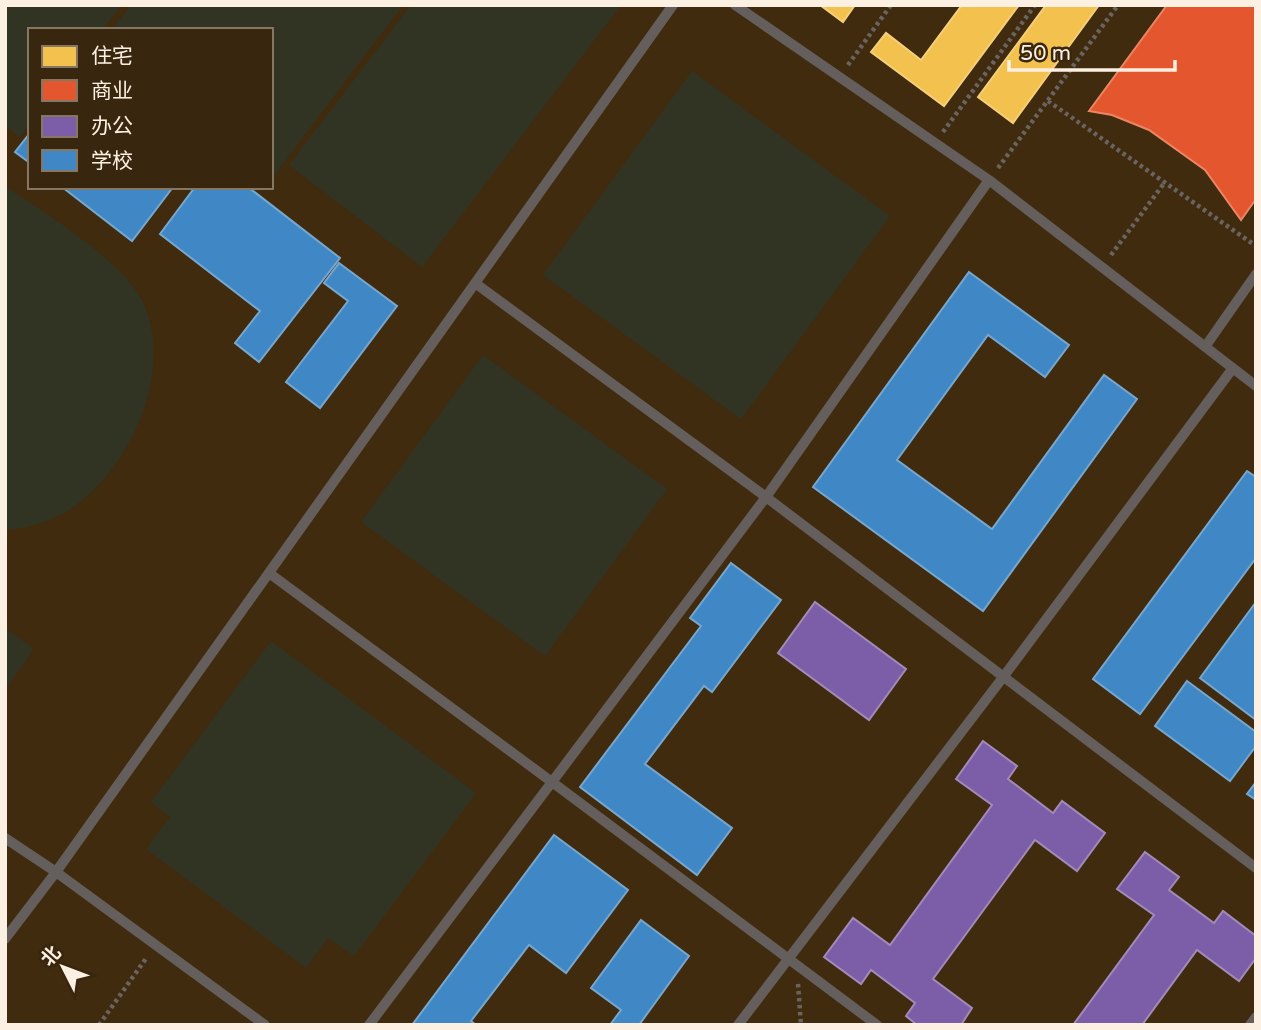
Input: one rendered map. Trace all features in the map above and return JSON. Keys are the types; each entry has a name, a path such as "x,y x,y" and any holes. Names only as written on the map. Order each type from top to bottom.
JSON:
{"lane":[{"path":"5,939 56,872 673,5"},
{"path":"735,5 989,180 1256,386"},
{"path":"369,1025 766,497 989,180"},
{"path":"1205,347 1256,274"},
{"path":"475,283 766,497 1256,868"},
{"path":"738,1025 792,963 1233,368"},
{"path":"269,573 877,1025"},
{"path":"5,838 56,872 265,1025"},
{"path":"1250,1025 1256,1017"}],"path":[{"path":"839,77 891,5"},
{"path":"935,143 1035,5"},
{"path":"989,180 1118,5"},
{"path":"1048,101 1256,246"},
{"path":"1102,267 1164,182"},
{"path":"99,1025 156,945"},
{"path":"792,963 801,1025"}],"shaded area":[{"path":"5,5 1256,5 1256,1025 5,1025"}],"green space":[{"path":"5,5 121,5 104,28 28,28 28,127 20,137 5,126"},
{"path":"131,5 403,5 273,177 273,28 114,28"},
{"path":"411,5 621,5 422,267 289,165"},
{"path":"692,71 890,216 741,419 543,275"},
{"path":"5,186 83,240 121,273 145,307 152,333 153,361 141,417 129,443 95,488 60,515 32,525 5,530"},
{"path":"483,355 667,489 545,656 361,522"},
{"path":"5,628 34,649 5,690"},
{"path":"271,641 476,793 354,956 328,938 306,968 146,849 170,817 151,802"}],"building: 住宅":[{"path":"820,5 855,5 843,22"},
{"path":"962,5 1019,5 944,106 871,52 886,33 921,60"},
{"path":"1046,5 1099,5 1013,123 978,97"}],"building: 商业":[{"path":"1167,5 1256,5 1256,199 1241,220 1205,170 1149,130 1112,115 1089,111"}],"building: 办公":[{"path":"815,602 906,669 869,720 778,653"},
{"path":"983,741 1017,766 1008,779 1053,813 1062,801 1105,833 1077,871 1035,840 933,979 972,1008 961,1025 917,1025 906,1016 915,1003 871,970 861,984 824,957 853,918 890,945 992,805 956,779"},
{"path":"1145,852 1179,877 1169,890 1214,923 1223,911 1256,936 1256,958 1239,981 1197,950 1142,1025 1073,1025 1154,915 1117,889"}],"building: 学校":[{"path":"28,136 28,162 15,152"},
{"path":"65,189 171,189 132,241"},
{"path":"194,189 251,189 340,258 259,362 235,343 260,311 160,234"},
{"path":"339,263 397,306 320,408 286,382 348,301 324,283"},
{"path":"969,272 1069,345 1045,377 988,335 897,460 992,529 1104,375 1137,399 983,611 813,487"},
{"path":"1247,471 1256,477 1256,558 1140,714 1093,679"},
{"path":"731,563 781,600 712,692 704,686 645,764 732,828 697,875 580,787 701,626 690,618"},
{"path":"1256,602 1256,720 1200,678"},
{"path":"1187,681 1256,732 1256,746 1230,781 1155,726"},
{"path":"1256,782 1256,800 1247,794"},
{"path":"554,835 628,890 566,973 529,945 471,1021 476,1025 412,1025"},
{"path":"641,920 689,956 639,1025 610,1025 621,1010 591,988"}]}
